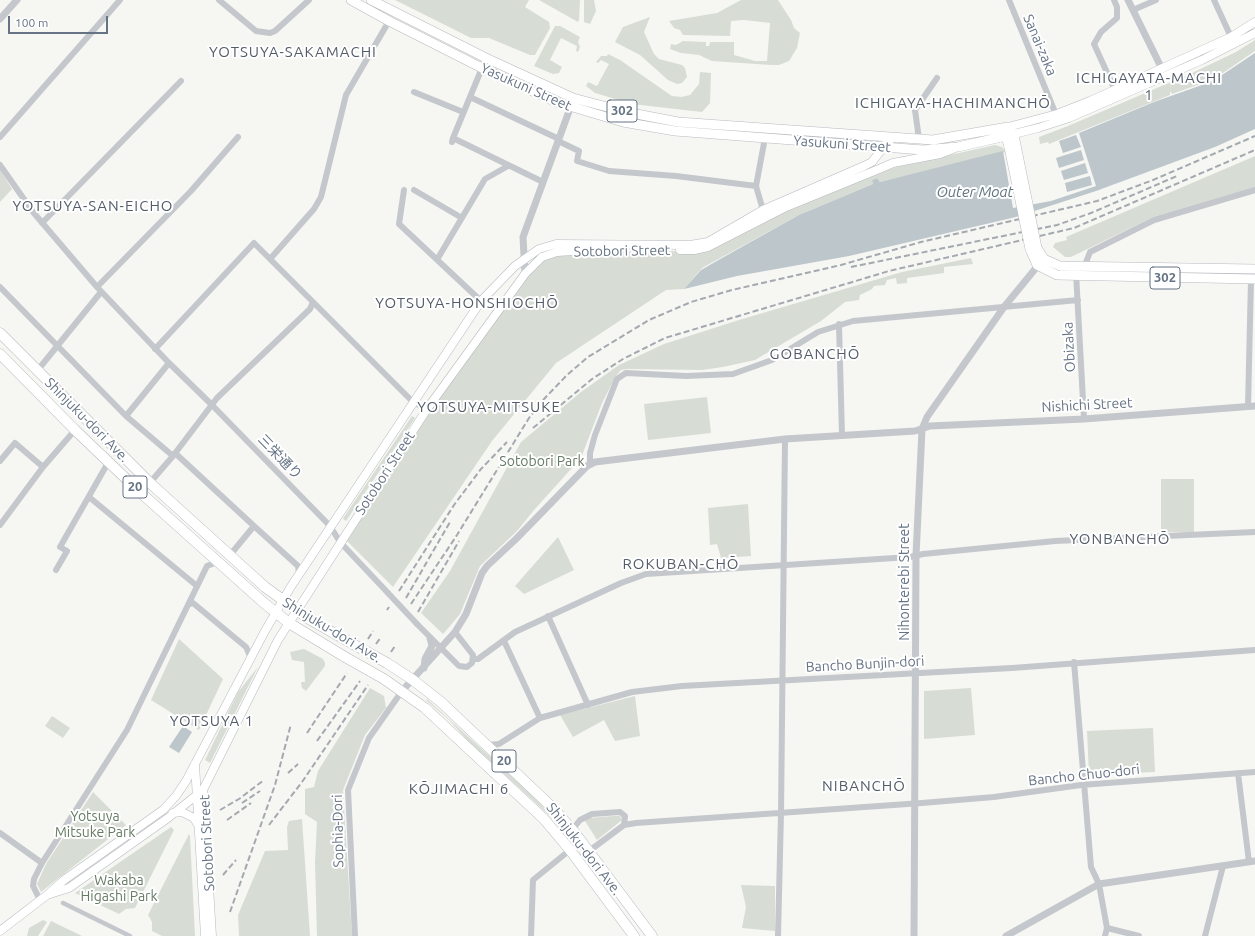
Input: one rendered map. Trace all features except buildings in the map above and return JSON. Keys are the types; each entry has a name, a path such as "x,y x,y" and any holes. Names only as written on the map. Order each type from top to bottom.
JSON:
{"highway":[{"name":"Shinjuku-dori Ave.","path":"0,333 150,483 230,555 283,600 297,611 387,663 413,680 441,702 538,793 572,830 652,936"},
{"name":"Shinjuku-dori Ave.","path":"0,354 75,430 141,493 275,613 289,623 384,679 425,708 544,819 570,850 634,936"}],"main road":[{"name":"Yasukuni Street","path":"351,0 388,21 482,68 570,107 623,122 675,132 923,150 958,147 1009,133"},
{"name":"Yasukuni Street","path":"371,0 486,58 573,98 626,112 678,122 919,139 943,140 1009,133"},
{"path":"1058,118 1231,37 1255,22"},
{"path":"1037,255 1009,133 1058,118 1202,60 1255,33"},
{"name":"Sotobori Street","path":"212,936 204,815 195,763 275,613 299,574 481,301 523,258 538,249 556,244 690,245 708,242 763,210 872,162 883,147 895,137"},
{"name":"Sotobori Street","path":"205,936 198,825 200,793 289,623 427,409 525,274 542,258 557,252 603,249 701,249 786,207 893,163 940,154 958,147"},
{"name":"302","path":"1037,255 1057,275 1076,271 1255,269"},
{"name":"302","path":"1076,271 1253,279"},
{"path":"163,810 181,790 195,763"},
{"path":"44,897 69,888 200,793"},
{"path":"0,931 64,880 163,810 174,805 188,802 198,806 204,815"},
{"path":"173,813 180,812 194,818 198,825"}],"street":[{"path":"0,19 17,0"},
{"path":"0,137 120,0"},
{"path":"219,0 256,31 270,33 275,32 308,0"},
{"name":"Sanai-zaka","path":"1009,0 1058,118"},
{"path":"1114,0 1117,6 1117,18 1101,32 1094,44 1115,90"},
{"path":"1128,0 1162,69"},
{"path":"1133,10 1156,0"},
{"path":"1214,0 1231,37"},
{"path":"270,259 310,214 321,197 346,95 388,21"},
{"path":"482,68 453,140 543,182"},
{"path":"919,139 916,110 937,78"},
{"path":"42,223 181,82"},
{"path":"414,92 463,112"},
{"path":"470,97 579,151 577,161 609,171 676,176 756,186"},
{"path":"525,274 523,258 524,237 573,98"},
{"path":"37,371 99,290 238,137"},
{"path":"763,210 756,186 765,138"},
{"name":"三栄通り","path":"0,165 21,197 99,290 168,363 212,404 330,526 340,542 430,638 461,668 470,666 473,659"},
{"path":"438,258 485,179 508,166"},
{"path":"404,190 399,224 438,258 481,301"},
{"path":"414,190 462,218"},
{"path":"1076,271 1085,264 1090,252 1154,220 1255,190"},
{"path":"155,349 254,243 413,402 427,409"},
{"name":"Nihonterebi Street","path":"914,936 916,803 916,556 922,429 927,417 1004,307 1037,255"},
{"name":"Obizaka","path":"1076,271 1084,419"},
{"path":"1252,407 1253,279"},
{"path":"0,287 126,416 174,454 298,566 299,574"},
{"path":"402,691 442,649 455,632 466,614 482,573 487,566 516,539 590,464 590,453 595,434 617,379 621,375 626,373 686,376 733,374 772,360 818,332 840,324 873,318 1078,300"},
{"path":"141,493 174,454 212,404 310,309 313,302"},
{"path":"840,324 842,436"},
{"path":"126,416 168,363"},
{"name":"Nishichi Street","path":"590,464 610,460 785,439 915,431 930,426 1084,419 1252,407"},
{"path":"0,525 43,467 75,430"},
{"path":"778,936 783,681 785,439"},
{"path":"0,460 15,444 43,467"},
{"path":"56,570 67,551 60,547 109,462"},
{"path":"89,497 197,586"},
{"path":"230,555 254,526"},
{"path":"455,632 472,652 473,659 478,659 515,632 621,582 646,574 916,556 1054,541 1255,532"},
{"path":"44,897 33,886 34,879 42,863 127,730 207,566 217,562"},
{"path":"189,604 193,603 246,647 251,658"},
{"path":"548,616 588,705"},
{"path":"424,668 425,659 432,646 430,638"},
{"path":"502,642 505,642 540,718"},
{"name":"Bancho Bunjin-dori","path":"487,745 499,744 540,718 632,692 682,686 916,674 1255,650"},
{"path":"1074,662 1091,867 1099,884 1107,928 1105,936"},
{"name":"Sophia-Dori","path":"355,936 348,790 369,738 402,691"},
{"name":"Bancho Chuo-dori","path":"624,824 994,797 1085,785 1255,772"},
{"path":"1006,936 1099,884 1252,862 1238,773"},
{"path":"572,830 580,820 592,814 620,812 625,816 624,824 577,860"},
{"path":"0,833 42,863"},
{"path":"532,936 533,880 581,841"},
{"path":"1205,936 1223,866"},
{"path":"63,903 130,936"},
{"path":"1107,928 1139,936"}],"green space":[{"path":"395,0 529,0 525,7 549,22 550,28 535,55 530,55 489,38 471,38"},
{"path":"539,0 580,0 578,22"},
{"path":"584,0 594,0 596,11 590,24 584,22"},
{"path":"741,0 778,0 791,20 794,28 800,33 797,48 789,61 779,65 771,65 712,61 699,55 681,53 670,49 671,44 676,45 683,41 706,42 706,46 709,46 710,42 734,42 734,55 755,61 767,61 770,23 744,20 731,21 730,36 683,35 680,30 674,28 669,21 717,13"},
{"path":"650,17 644,32 654,54 659,59 682,65 685,68 687,77 682,83 677,84 668,80 640,55 615,42 623,27"},
{"path":"555,26 560,26 580,37 578,42 580,47 578,52 576,51 577,46 561,38 550,60 562,67 559,73 553,74 534,66"},
{"path":"1255,40 1255,51 1214,79 1172,94 1170,91 1170,95 1049,144 1048,142 1040,144 1039,137 1192,73 1236,52"},
{"path":"608,54 620,60 672,96 681,97 690,95 699,84 700,72 711,73 710,103 702,112 632,104 595,93 586,86 588,82 597,86 609,64 601,60 598,63 596,62 601,56 607,56"},
{"name":"Sotobori Park","path":"995,145 1002,147 1006,152 880,182 877,178 872,180 873,184 799,215 702,268 684,289 666,290 556,363 492,441 393,587 344,538 427,409 538,263 557,252 703,251 771,215 896,167"},
{"path":"1255,156 1255,187 1153,217 1071,257 1065,257 1053,247 1055,243 1067,240 1066,237"},
{"path":"0,170 12,189 0,202"},
{"name":"Sotobori Park","path":"971,258 973,264 944,267 944,273 907,278 907,283 897,284 896,278 887,280 885,285 874,286 872,289 860,295 859,300 845,302 821,321 755,360 702,370 621,370 616,376 602,403 581,458 517,531 480,566 460,614 443,634 421,613 450,571 521,442 581,392 619,365 664,344 739,320 902,272"},
{"path":"707,397 711,433 648,440 644,404"},
{"path":"412,416 415,418 346,521 343,519 344,517"},
{"path":"1161,479 1194,479 1194,532 1161,532"},
{"path":"748,504 751,556 721,558 717,544 710,545 708,508"},
{"path":"558,537 574,570 524,594 515,586"},
{"path":"179,639 223,679 199,730 151,700"},
{"path":"304,649 323,659 325,663 325,666 306,691 302,688 301,682 305,682 304,662 292,660 290,652"},
{"path":"258,667 210,763 205,760 238,692"},
{"path":"370,688 384,696 386,708 365,735 343,790 352,936 317,936 315,862 317,822 305,814 305,789 314,787 318,771"},
{"path":"971,688 975,735 924,739 924,691"},
{"path":"635,696 640,736 615,741 604,720 573,737 560,715"},
{"path":"427,699 531,794 570,836 568,837 551,817 469,742 450,721 426,700"},
{"path":"52,716 70,728 63,738 45,726"},
{"path":"1153,728 1155,772 1089,775 1087,731"},
{"name":"Yotsuya Mitsuke Park","path":"93,792 126,825 41,892 37,884 46,864"},
{"path":"620,816 622,820 597,840 585,821 589,818"},
{"path":"302,819 310,936 239,936 238,915 265,851 288,850 287,827 289,821"},
{"name":"Wakaba Higashi Park","path":"171,827 174,830 135,908 126,909 119,914 75,893"},
{"path":"189,834 195,936 162,936 152,931 152,922 148,915"},
{"path":"741,885 775,886 775,931 742,928 746,907"},
{"path":"43,920 47,922 38,936 27,936 29,928"},
{"path":"51,921 82,936 43,936"}],"water":[{"name":"Outer Moat","path":"1255,53 1255,129 1215,147 1096,191 1016,217 849,256 737,276 684,289 701,270 799,215 873,184 872,180 877,178 880,182 1003,151 1013,208 1051,201 1096,186 1079,133 1154,102 1213,81"},
{"path":"1076,135 1081,147 1063,153 1059,141"},
{"path":"1081,150 1084,160 1059,168 1056,158"},
{"path":"1085,163 1088,173 1064,180 1061,171"},
{"path":"1090,176 1092,185 1067,192 1065,183"},
{"path":"183,726 192,732 179,753 169,747"}],"railway":[{"path":"411,604 457,535 529,418 544,399 567,375 588,357 649,320 691,302 732,290 841,265 921,242 1097,201 1153,180 1255,136"},
{"path":"533,428 592,379 623,359 665,338 889,271 1074,228 1255,150"},
{"path":"851,267 1057,225 1091,213 1177,176"},
{"path":"399,591 454,505 481,469 507,442"},
{"path":"406,598 450,522"},
{"path":"418,612 459,541"},
{"path":"368,639 373,631"},
{"path":"376,644 381,637"},
{"path":"391,652 395,646"},
{"path":"307,733 347,673"},
{"path":"317,741 360,681"},
{"path":"269,825 302,782 368,685"},
{"path":"230,912 275,785 291,724"},
{"path":"288,773 298,764"},
{"path":"220,810 239,799 264,780"},
{"path":"242,803 260,791"},
{"path":"227,820 251,803"},
{"path":"223,875 236,860"}],"district":[{"name":"YOTSUYA-SAKAMACHI","path":"293,52"},
{"name":"ICHIGAYATA-MACHI 1","path":"1149,86"},
{"name":"ICHIGAYA-HACHIMANCHŌ","path":"953,103"},
{"name":"YOTSUYA-SAN-EICHO","path":"93,206"},
{"name":"YOTSUYA-HONSHIOCHŌ","path":"467,303"},
{"name":"GOBANCHŌ","path":"815,354"},
{"name":"YOTSUYA-MITSUKE","path":"489,407"},
{"name":"YONBANCHŌ","path":"1120,539"},
{"name":"ROKUBAN-CHŌ","path":"681,564"},
{"name":"YOTSUYA 1","path":"212,721"},
{"name":"NIBANCHŌ","path":"864,786"},
{"name":"KŌJIMACHI 6","path":"459,789"}]}
